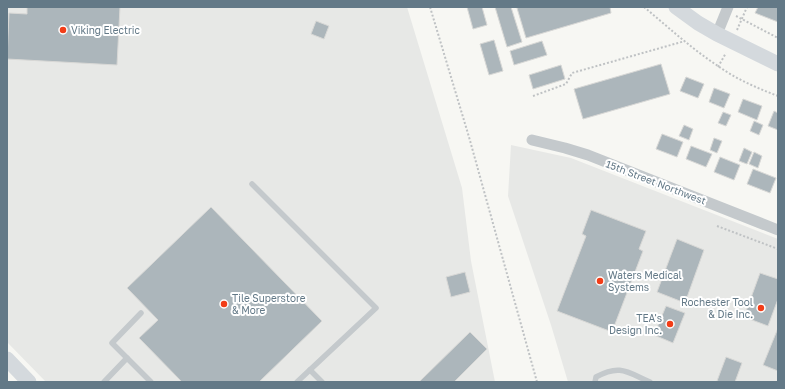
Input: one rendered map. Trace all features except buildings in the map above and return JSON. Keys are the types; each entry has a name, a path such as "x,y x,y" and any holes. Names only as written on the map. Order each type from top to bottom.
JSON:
{"main road":[{"path":"676,7 698,23 717,34 778,64"},
{"path":"7,359 29,382"}],"street":[{"path":"717,34 728,7"},
{"name":"15th Street Northwest","path":"532,140 588,155 778,230"}],"lane":[{"path":"252,184 376,308 297,382"},
{"path":"141,313 112,343 151,382"},
{"path":"104,382 127,358"},
{"path":"310,370 322,382"},
{"path":"594,382 596,377 607,371 622,370 650,382"}],"path":[{"path":"430,7 472,144 537,382"},
{"path":"644,7 685,42 718,67 753,86 778,96"},
{"path":"747,7 742,19 778,38"},
{"path":"533,96 566,84 572,74 685,42"},
{"path":"717,226 778,249"}],"shaded area":[{"path":"7,7 407,7 462,188 471,261 495,382 46,382 7,342"},
{"path":"511,145 571,158 778,239 778,382 568,382 551,325 508,196"}],"place":[{"name":"Viking Electric","path":"63,30"},
{"name":"Waters Medical Systems","path":"600,281"},
{"name":"Tile Superstore & More","path":"224,304"},
{"name":"Rochester Tool & Die Inc.","path":"761,308"},
{"name":"TEA's Design Inc.","path":"670,324"}]}
